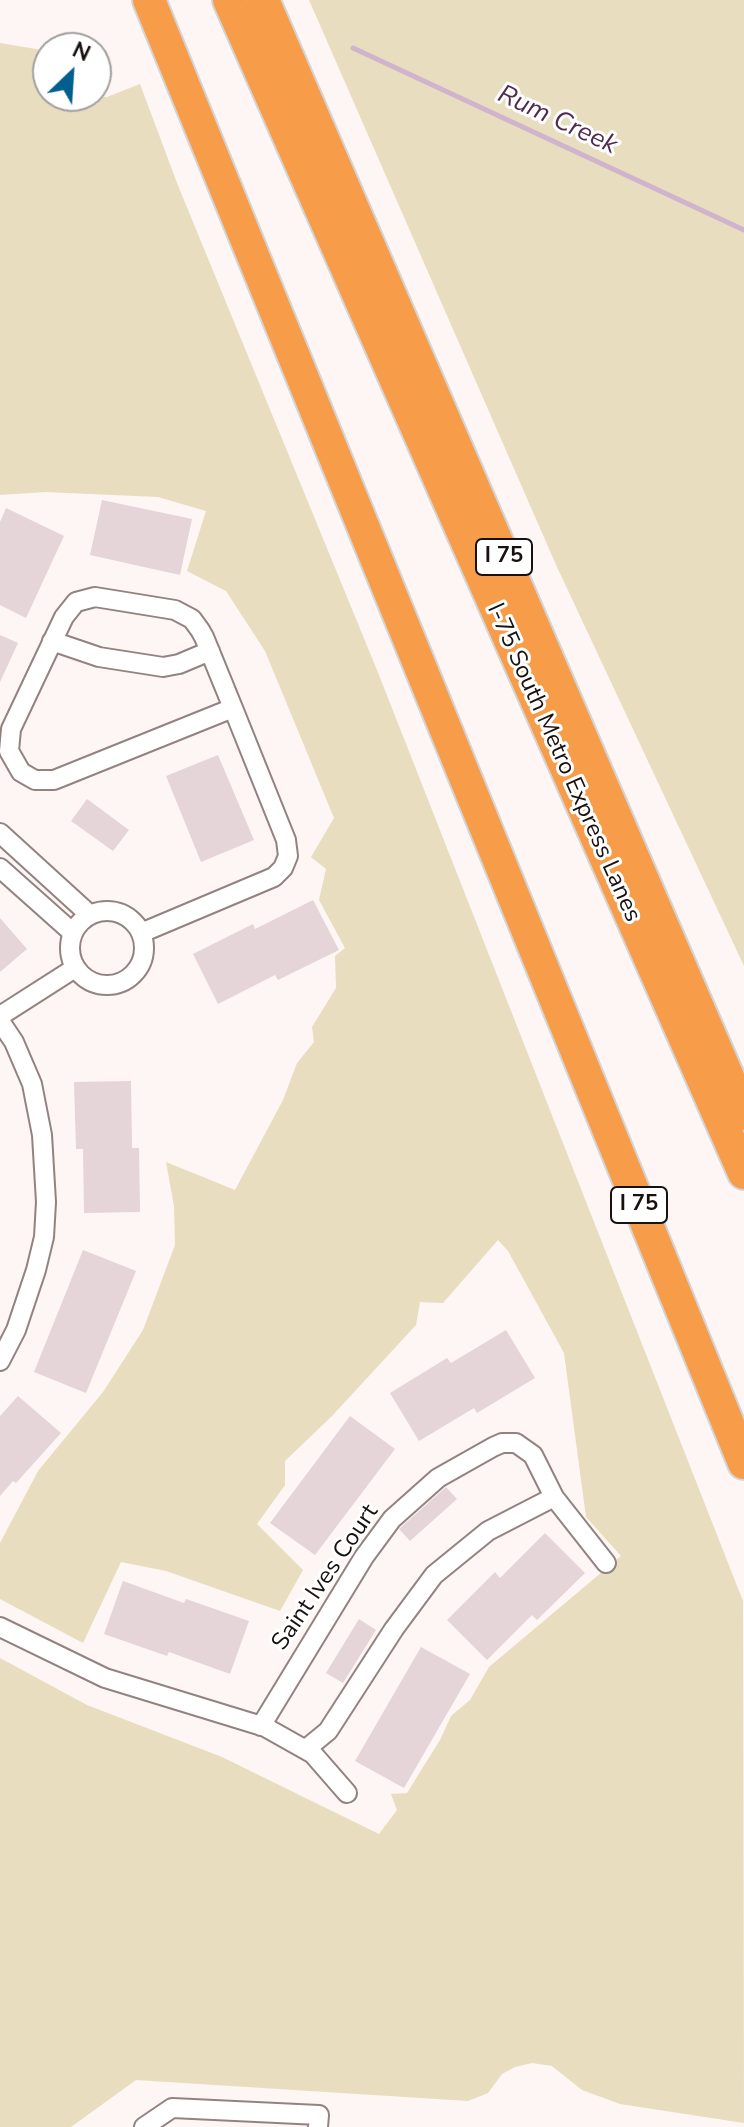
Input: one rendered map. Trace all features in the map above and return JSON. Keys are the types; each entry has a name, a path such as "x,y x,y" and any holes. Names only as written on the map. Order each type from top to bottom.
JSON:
{"highway":[{"name":"I 75","path":"149,0 744,1463"},
{"name":"I-75 South Metro Express Lanes","path":"229,0 744,1173"},
{"name":"I 75","path":"263,0 744,1114"}],"street":[{"path":"141,933 274,877 286,863 289,851 286,840 233,708 210,651 196,624 182,612 95,597 71,606 9,736 9,751 21,772 35,780 62,778 233,708"},
{"path":"52,641 99,657 163,667 210,651"},
{"path":"4,844 90,915"},
{"path":"0,868 73,933"},
{"path":"104,911 119,913 131,920 141,933 144,947 142,960 135,972 124,981 112,985 98,984 84,978 75,968 69,951 73,933 80,922 90,915 104,911"},
{"path":"0,1361 16,1330 36,1270 44,1237 46,1210 42,1135 32,1084 0,1018 75,968"},
{"name":"Saint Ives Court","path":"261,1726 364,1557 392,1519 425,1488 466,1460 493,1447 512,1443 524,1446 533,1455 554,1497 606,1563"},
{"path":"306,1749 328,1731 394,1629 434,1575 488,1531 554,1497"},
{"path":"0,1627 105,1678 261,1726 306,1749 347,1793"},
{"path":"144,2127 172,2108 319,2115 318,2127"}],"shaded area":[{"path":"309,0 744,0 744,966 557,567"},
{"path":"0,43 32,48 32,112 112,112 112,95 140,84 177,183 377,670 743,1601 744,2123 620,2104 582,2090 552,2066 532,2063 502,2074 488,2093 468,2101 136,2080 71,2127 0,2127 0,1658 87,1705 222,1757 379,1834 397,1810 391,1794 407,1793 451,1716 470,1700 489,1667 621,1556 586,1517 564,1353 508,1251 498,1240 443,1303 420,1302 416,1325 332,1416 285,1461 285,1485 257,1524 303,1570 280,1611 166,1571 121,1562 83,1643 0,1599 0,1543 38,1471 103,1392 143,1330 175,1245 174,1206 166,1162 235,1190 283,1100 297,1063 314,1042 312,1027 336,988 335,956 345,948 319,900 326,869 311,857 334,818 265,651 226,591 187,571 206,511 158,497 45,492 0,495"}],"building":[{"path":"102,500 192,519 180,575 90,555"},
{"path":"6,508 64,536 26,618 0,605 0,522"},
{"path":"0,635 18,643 0,682"},
{"path":"218,755 254,840 201,862 166,776"},
{"path":"87,799 129,830 113,851 71,821"},
{"path":"313,900 339,950 278,980 275,975 218,1004 193,954 253,924 255,929"},
{"path":"0,918 27,949 0,972"},
{"path":"131,1081 132,1148 139,1148 140,1212 84,1213 83,1149 76,1149 74,1082"},
{"path":"83,1250 136,1271 86,1393 34,1372"},
{"path":"506,1330 535,1378 477,1413 474,1408 419,1441 390,1393 447,1358 451,1363"},
{"path":"18,1396 61,1433 16,1483 13,1481 0,1496 0,1416"},
{"path":"350,1416 395,1449 315,1555 270,1523"},
{"path":"446,1487 457,1499 410,1541 399,1529"},
{"path":"545,1533 585,1573 537,1620 532,1615 487,1660 447,1620 495,1572 500,1578"},
{"path":"123,1581 184,1603 186,1599 249,1621 230,1674 169,1652 167,1656 104,1634"},
{"path":"359,1619 376,1630 343,1683 326,1673"},
{"path":"421,1647 470,1674 404,1788 355,1761"}],"waterway":[{"name":"Rum Creek","path":"353,48 744,230"}]}
